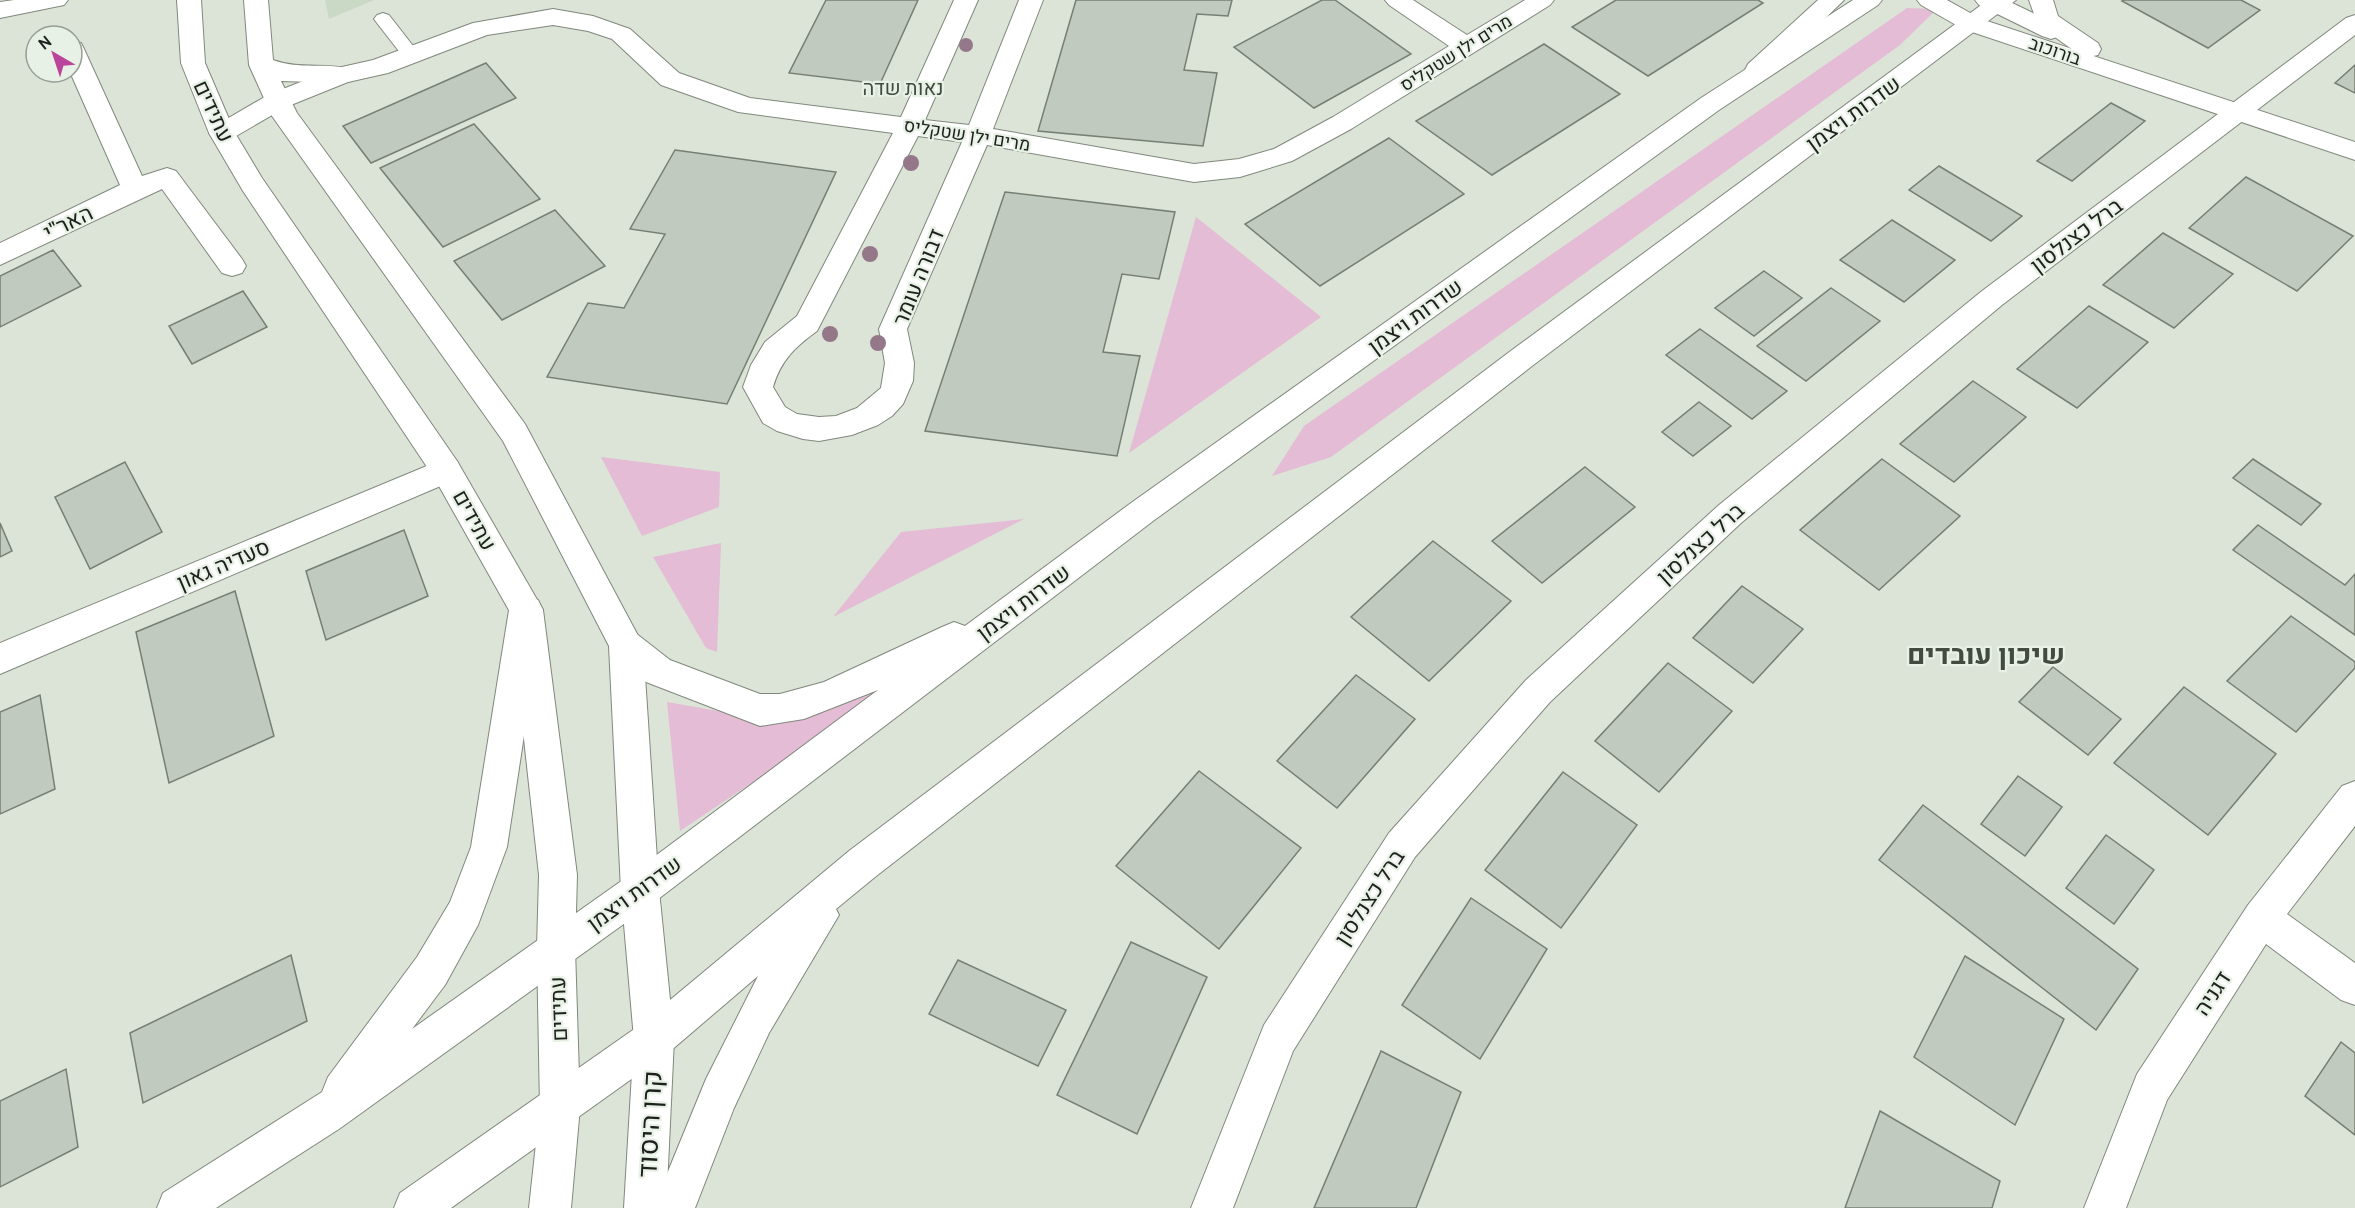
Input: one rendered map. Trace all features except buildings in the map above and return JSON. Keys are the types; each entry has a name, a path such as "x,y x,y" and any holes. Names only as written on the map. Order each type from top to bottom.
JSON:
{"street":[{"path":"0,10 56,0"},
{"path":"67,24 68,0"},
{"name":"עתידים","path":"189,0 193,63 222,133 252,184 446,470 526,610 558,875 556,949 560,1107"},
{"path":"255,0 261,65 281,108 514,433 626,645 658,671 750,706 776,711 824,696 1017,607"},
{"name":"דבורה עומר","path":"966,0 910,126 807,323 784,339 765,361 759,387 772,414 790,424 817,429 850,424 874,412 892,396 898,376 899,354 893,328 978,135 1031,0"},
{"path":"1397,0 1466,46"},
{"name":"מרים ילן שטקליס","path":"281,108 342,75 379,67 483,28 553,17 593,24 621,34 670,79 747,106 978,135 1194,173 1240,168 1283,155 1342,123 1542,0"},
{"path":"1748,78 1832,0"},
{"name":"שדרות ויצמן","path":"178,1208 325,1115 639,890 1171,492 1748,78 1870,0"},
{"name":"בורוכוב","path":"1929,0 1990,7 2089,49 2186,95"},
{"path":"2041,0 2047,20 2089,49"},
{"name":"שדרות ויצמן","path":"415,1208 654,1039 862,864 1522,358 1990,7"},
{"name":"בורוכוב","path":"1990,7 2186,95 2355,151"},
{"name":"ברל כצנלסון","path":"1212,1208 1278,1039 1402,845 1538,690 1730,514 1965,320 2355,23"},
{"path":"261,65 289,75 342,75"},
{"name":"מרים ילן שטקליס","path":"222,133 281,108 352,85 379,67"},
{"path":"84,75 135,189"},
{"name":"האר\"י","path":"0,255 135,189 167,177 232,266"},
{"name":"סעדיה גאון","path":"0,658 446,470"},
{"path":"325,1115 431,970 465,912 489,848 526,610"},
{"path":"626,645 639,890 654,1039"},
{"name":"דגניה","path":"2105,1208 2151,1089 2260,918 2355,798"},
{"path":"674,1208 706,1127 776,979 826,906 862,864"},
{"path":"2260,918 2355,986"},
{"name":"קרן היסוד","path":"645,1208 654,1039"},
{"path":"550,1208 560,1107"}],"lane":[{"path":"383,19 411,55"}],"shaded area":[{"path":"325,0 374,0 329,19"},
{"path":"1907,8 1937,9 1900,45 1331,457 1272,476 1304,426"},
{"path":"1196,217 1321,317 1129,453"},
{"path":"601,457 720,472 719,507 642,536"},
{"path":"1024,519 833,617 901,532"},
{"path":"721,543 717,652 706,648 653,557"},
{"path":"902,682 680,831 667,702 770,720"}],"district":[{"name":"נאות שדה","path":"903,88"},
{"name":"שיכון עובדים","path":"1986,654"}]}
